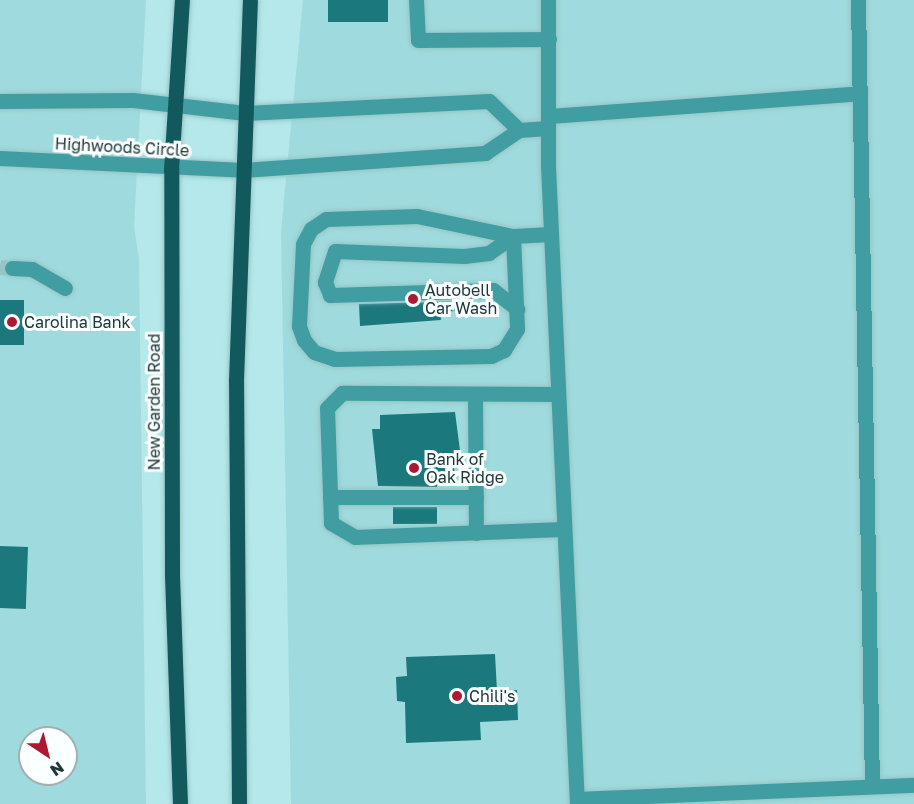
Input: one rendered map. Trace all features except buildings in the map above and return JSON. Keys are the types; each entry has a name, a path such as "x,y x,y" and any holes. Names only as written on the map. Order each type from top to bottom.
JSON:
{"main road":[{"name":"New Garden Road","path":"180,804 172,574 171,169 173,104 182,0"},
{"path":"240,804 236,380 250,0"}],"street":[{"path":"416,0 418,39 549,39"},
{"path":"548,0 551,234 562,529 577,801 914,785"},
{"path":"858,0 872,786"},
{"path":"3,100 173,104 245,113 489,101 519,130 549,122 860,93"},
{"name":"Highwoods Circle","path":"0,158 171,169 243,170 485,153 519,130"},
{"path":"513,236 517,329 504,350 476,357 335,360 314,352 299,326 303,244 310,229 326,219 417,216 513,236 551,234"},
{"path":"513,236 489,253 464,256 335,251 326,282 330,295 493,290 517,309"},
{"path":"12,268 32,269 65,288"},
{"path":"557,394 342,393 327,408 330,497 331,523 355,537 562,529"},
{"path":"475,395 476,533"},
{"path":"330,497 476,497"}],"shaded area":[{"path":"0,0 146,0 134,227 139,259 146,804 0,804"},
{"path":"303,0 914,0 914,804 291,804 281,231"}],"tunnel":[{"path":"0,267 12,268"}],"place":[{"name":"Autobell Car Wash","path":"413,299"},
{"name":"Carolina Bank","path":"12,322"},
{"name":"Bank of Oak Ridge","path":"414,468"},
{"name":"Chili's","path":"457,696"}]}
